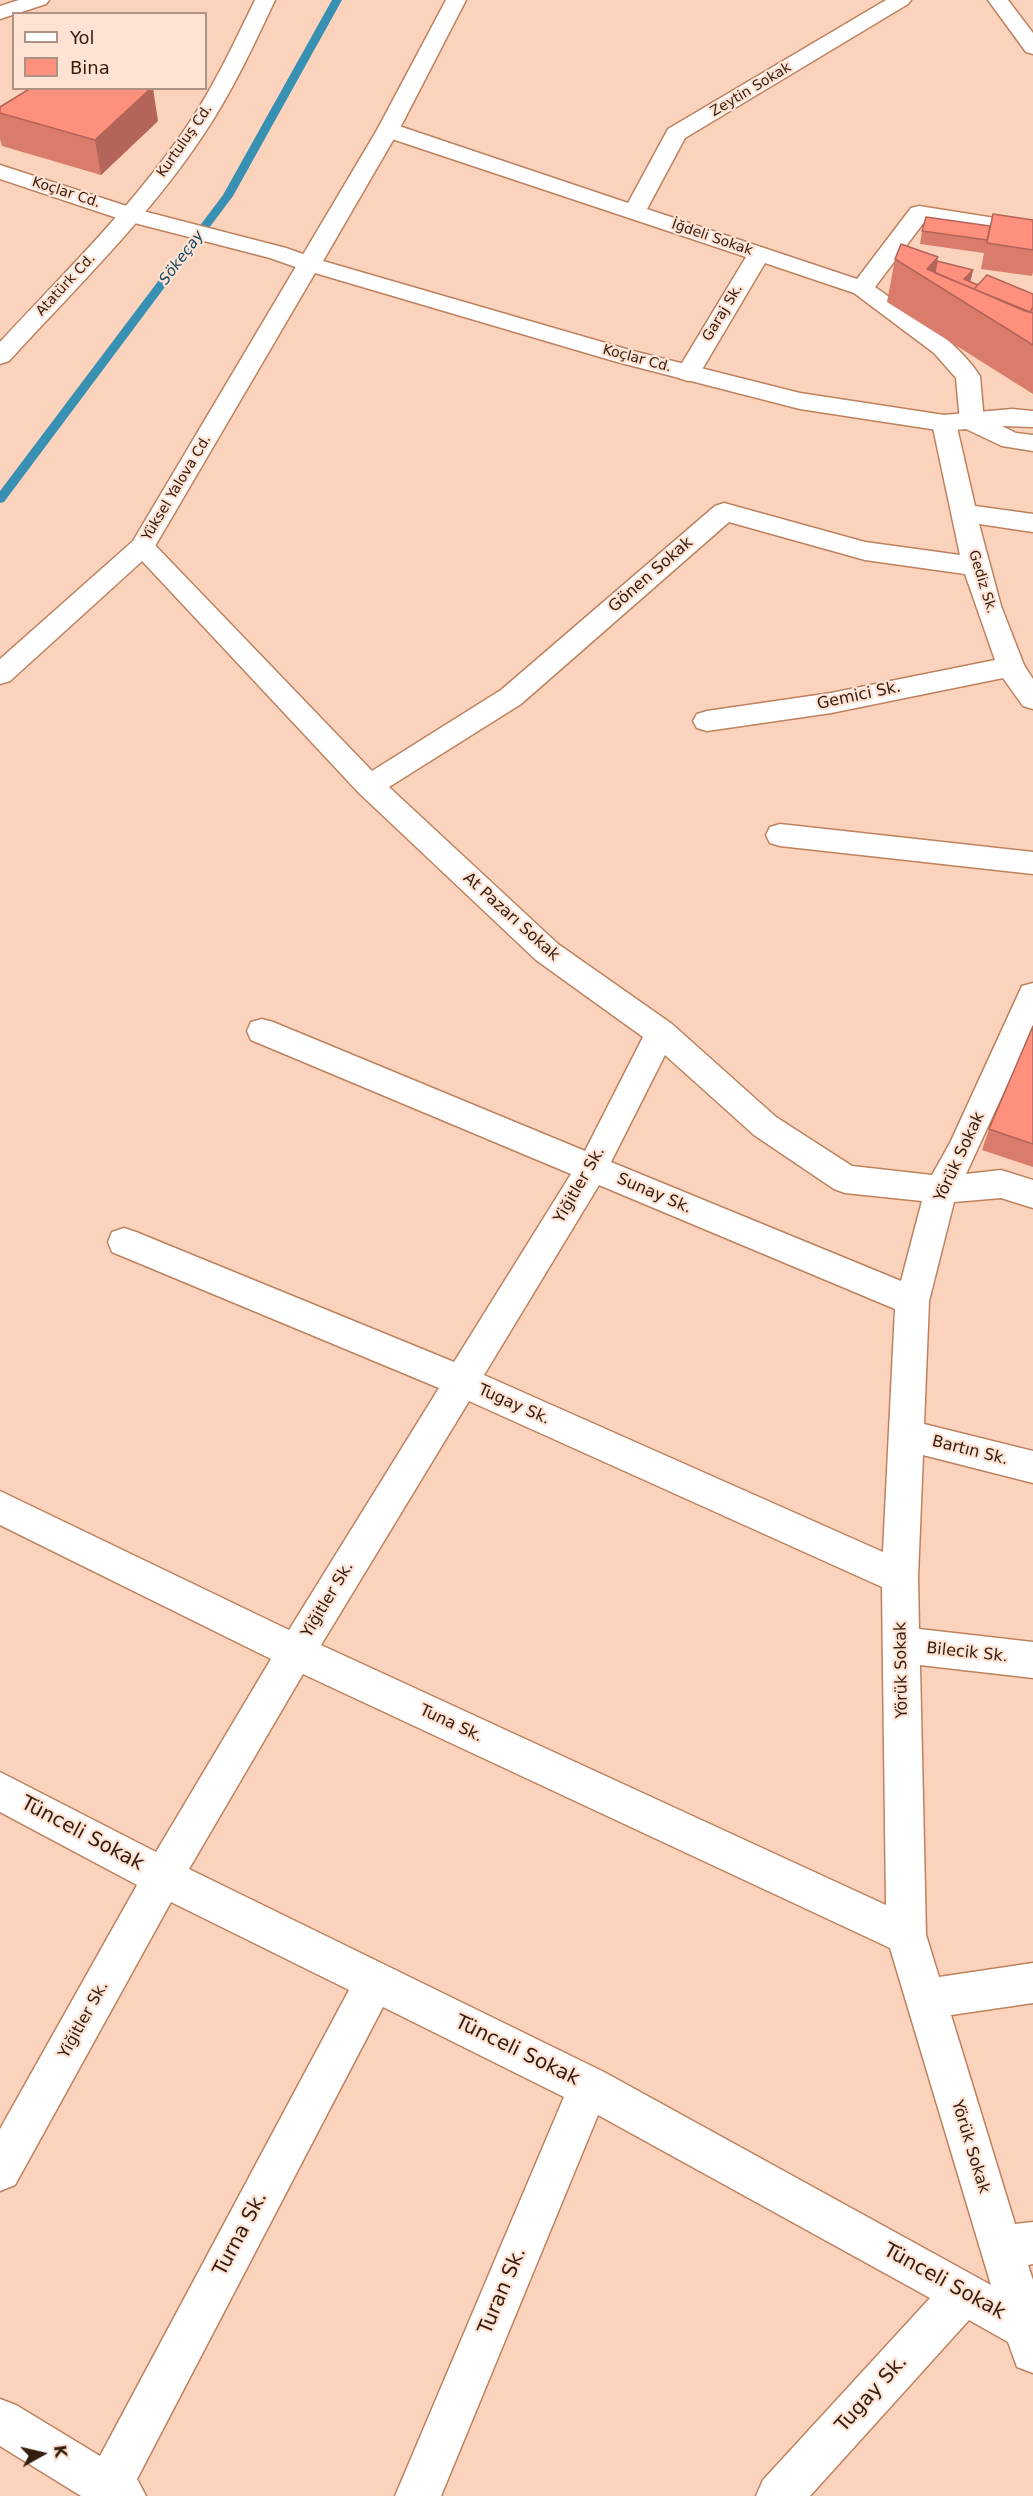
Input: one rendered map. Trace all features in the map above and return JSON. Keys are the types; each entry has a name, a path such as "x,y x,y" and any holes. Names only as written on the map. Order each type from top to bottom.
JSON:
{"street":[{"path":"0,13 39,0"},
{"name":"Kurtuluş Cd.","path":"131,215 192,135 235,63 265,0"},
{"name":"Yüksel Yalova Cd.","path":"0,674 142,547 388,130 456,0"},
{"name":"Zeytin Sokak","path":"635,211 676,134 901,0"},
{"path":"998,0 1033,48"},
{"name":"İğdeli Sokak","path":"388,130 862,288 943,348 968,376 972,422"},
{"name":"Koçlar Cd.","path":"0,172 131,215 278,253 309,264 688,373 800,401 944,423 1012,417 1033,419"},
{"path":"862,288 920,213 1033,231"},
{"name":"Atatürk Cd.","path":"0,356 131,215"},
{"name":"Garaj Sk.","path":"688,373 759,254"},
{"name":"Koçlar Cd.","path":"972,422 1011,440 1033,443"},
{"name":"Gediz Sk.","path":"944,423 965,513 974,566 1010,667 1033,699"},
{"name":"Gönen Sokak","path":"369,786 511,698 724,512 865,551 974,566"},
{"path":"965,513 1033,523"},
{"name":"At Pazarı Sokak","path":"142,547 369,786 547,952 661,1033 765,1126 845,1179 941,1190 1001,1184 1033,1194"},
{"name":"Gemici Sk.","path":"707,721 831,703 1010,667"},
{"path":"780,835 1033,863"},
{"name":"Yörük Sokak","path":"1029,2339 1017,2245 925,1999 906,1935 900,1577 912,1301 941,1190 964,1148 1033,995"},
{"name":"Sunay Sk.","path":"262,1031 912,1301"},
{"name":"Yiğitler Sk.","path":"0,2170 163,1877 296,1652 592,1168 661,1033"},
{"name":"Tugay Sk.","path":"124,1242 461,1381 900,1577"},
{"name":"Bartın Sk.","path":"906,1436 1033,1467"},
{"name":"Tuna Sk.","path":"0,1507 296,1652 906,1935"},
{"name":"Bilecik Sk.","path":"901,1645 1033,1660"},
{"name":"Tünceli Sokak","path":"0,1791 163,1877 589,2087 964,2293 1029,2339"},
{"name":"Turna Sk.","path":"116,2492 375,1981"},
{"path":"925,1999 1033,1983"},
{"name":"Turan Sk.","path":"418,2496 589,2087"},
{"name":"Tugay Sk.","path":"779,2496 964,2293"},
{"path":"0,2421 116,2492"}],"building":[{"path":"28,90 149,90 95,140 0,113 0,107"},
{"path":"993,214 1033,220 1033,250 987,243"},
{"path":"926,217 990,226 987,240 922,231"},
{"path":"901,244 938,257 927,269 1033,313 1033,345 895,259"},
{"path":"937,261 973,270 964,279 978,285 974,289 935,273"},
{"path":"987,275 1033,294 1033,307 1030,312 974,289"},
{"path":"1033,1026 1033,1144 989,1129"}],"waterway":[{"name":"Sökeçay","path":"0,499 228,196 337,0"}]}
